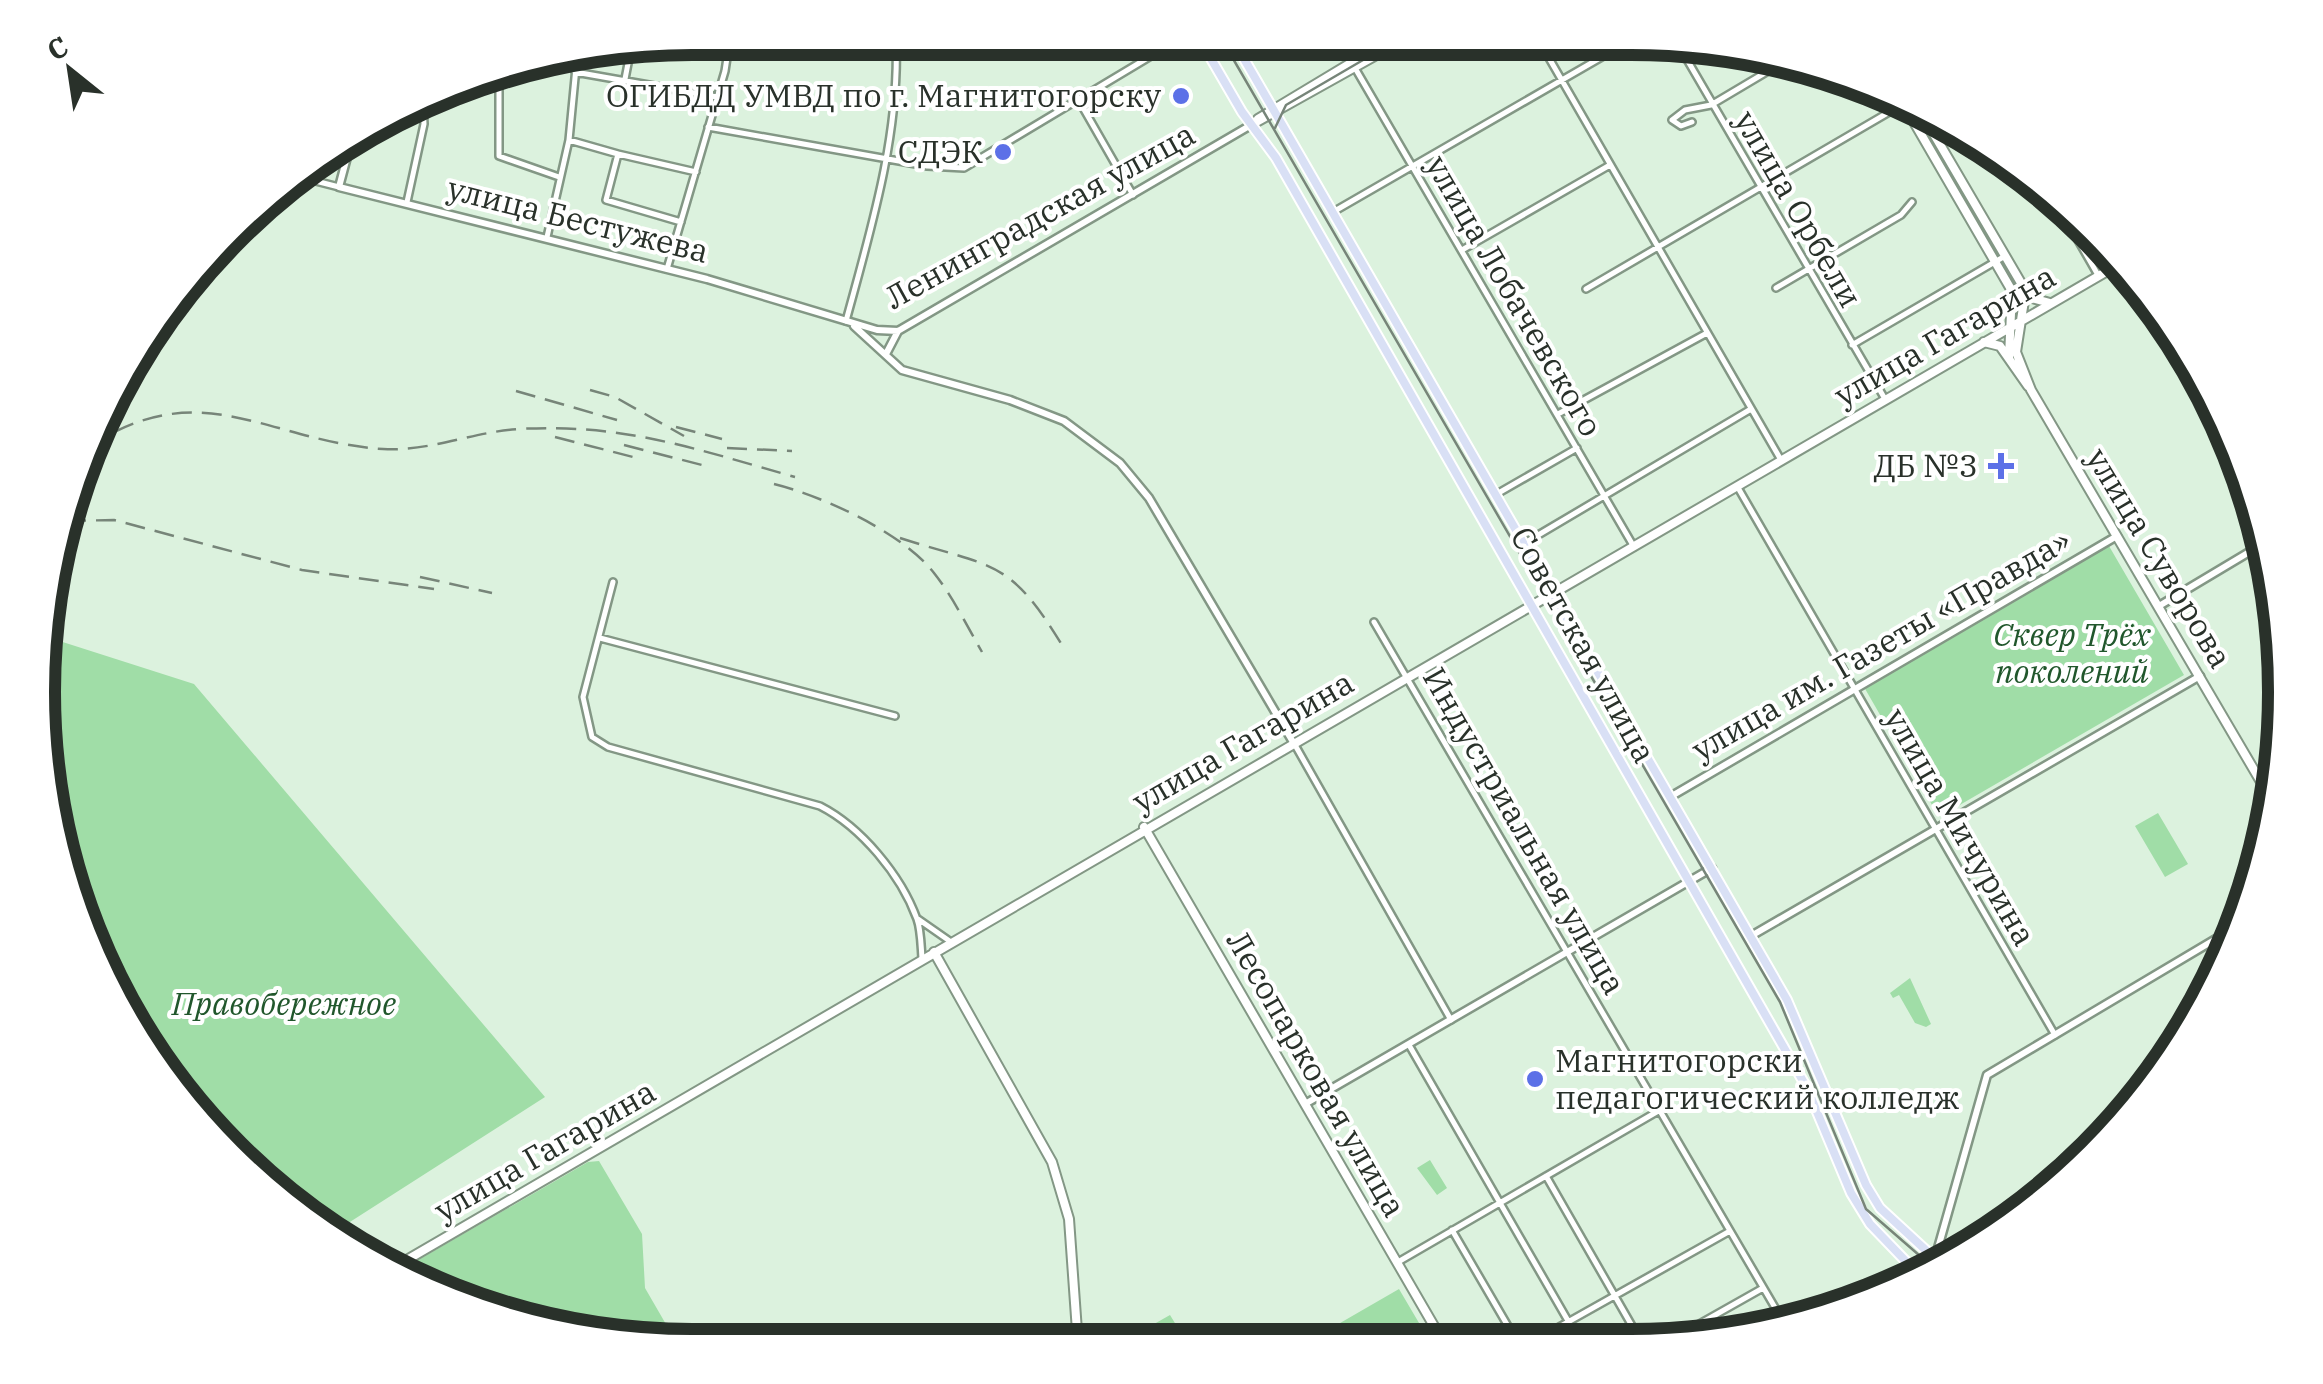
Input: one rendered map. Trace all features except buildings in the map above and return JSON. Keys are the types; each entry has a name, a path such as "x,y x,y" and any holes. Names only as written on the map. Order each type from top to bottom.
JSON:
{"main road":[{"name":"Советская улица","path":"1209,55 1251,125 1276,158 1807,1088 1851,1193 1870,1224 1909,1265"},
{"name":"Советская улица","path":"1242,55 1790,1006 1866,1185 1880,1208 1933,1253"},
{"name":"Ленинградская улица","path":"1251,125 1357,55"},
{"name":"Ленинградская улица","path":"1274,111 1376,55"},
{"path":"1914,121 2014,296 2009,358"},
{"path":"1933,131 2021,283 2032,298 2050,303"},
{"name":"улица Гагарина","path":"406,1261 1144,827 1634,548 2108,270"},
{"name":"улица Суворова","path":"2021,283 2016,352 2031,390"},
{"name":"улица Суворова","path":"1982,342 2000,346 2031,390 2262,783"},
{"name":"Лесопарковая улица","path":"1144,827 1437,1329"},
{"path":"934,952 1052,1162 1068,1220 1077,1329"}],"street":[{"path":"667,269 726,55"},
{"path":"897,55 898,84 885,157 848,322 902,370 1010,400 1064,422 1120,463 1149,498 1452,1020"},
{"path":"708,127 964,168 1152,55"},
{"path":"1547,55 1781,460"},
{"path":"1332,212 1606,55"},
{"name":"улица Орбели","path":"1685,57 1806,270 1886,400"},
{"path":"625,79 629,58"},
{"path":"547,238 569,140 575,66"},
{"name":"улица Лобачевского","path":"1354,68 1634,548"},
{"path":"1692,122 1680,126 1672,120 1685,110 1711,105 1769,70"},
{"path":"575,72 717,96"},
{"path":"500,85 498,156 560,177"},
{"path":"1078,99 1133,195"},
{"path":"1586,289 1890,110"},
{"path":"406,202 424,115"},
{"name":"Ленинградская улица","path":"848,322 898,331 1251,125"},
{"path":"569,140 696,172"},
{"path":"618,154 606,200 680,222"},
{"path":"339,187 347,156"},
{"path":"1462,250 1610,165"},
{"name":"улица Бестужева","path":"313,180 667,269 848,322"},
{"path":"1776,288 1900,215 1912,202"},
{"path":"2077,238 2099,276"},
{"path":"1852,346 2006,256"},
{"path":"886,356 886,346 898,331"},
{"path":"1558,414 1707,333"},
{"path":"1523,544 1751,409"},
{"path":"1495,494 1577,448"},
{"name":"улица Мичурина","path":"1736,486 2056,1035"},
{"name":"улица им. Газеты «Правда»","path":"1670,797 2117,536"},
{"path":"2158,606 2252,550"},
{"path":"614,582 582,698 592,736 608,748 820,806 845,818 870,842 918,919 951,942"},
{"name":"Индустриальная улица","path":"1374,622 1777,1312"},
{"path":"600,638 895,716"},
{"path":"1751,936 2200,676"},
{"path":"1305,1104 1712,868"},
{"path":"918,919 922,959"},
{"path":"1937,1251 1983,1081 1995,1069 2220,937"},
{"path":"1409,1044 1573,1329"},
{"path":"1398,1262 1660,1110"},
{"path":"1546,1176 1634,1329"},
{"path":"1452,1230 1509,1329"},
{"path":"1555,1329 1730,1230"},
{"path":"1696,1326 1763,1288"}],"green space":[{"name":"Сквер Трёх поколений","path":"2109,546 2184,675 1939,817 1864,687"},
{"name":"Правобережное","path":"57,640 194,684 545,1097 344,1226 272,1171 213,1112 162,1046 103,936 77,857 60,775 55,692"},
{"path":"2158,813 2188,864 2165,877 2135,826"},
{"path":"1910,978 1931,1024 1926,1027 1915,1023 1899,995 1893,998 1890,993"},
{"path":"1430,1160 1447,1188 1437,1195 1417,1168"},
{"path":"599,1161 642,1234 645,1288 668,1328 609,1324 527,1307 448,1281 412,1264 588,1162"},
{"path":"1399,1289 1423,1329 1330,1329"},
{"path":"1170,1315 1179,1329 1145,1329"}],"tram line":[{"path":"1231,55 1780,1002 1866,1209 1922,1258"},
{"path":"1275,128 1286,105 1372,55"}],"railway":[{"path":"590,390 615,397 684,436"},
{"path":"516,391 617,420"},
{"path":"109,436 129,425 166,415 201,413 383,449 417,448 518,429 592,430 659,440 795,477"},
{"path":"676,427 722,439"},
{"path":"555,437 637,458"},
{"path":"624,445 702,465"},
{"path":"727,448 792,451"},
{"path":"774,484 838,507 903,544 941,582 982,652"},
{"path":"79,521 114,520 302,570 434,589"},
{"path":"900,538 998,571 1029,598 1065,650"},
{"path":"420,577 492,593"}],"place":[{"name":"ОГИБДД УМВД по г. Магнитогорску","path":"1181,96"},
{"name":"СДЭК","path":"1003,152"},
{"name":"ДБ №3","path":"2001,466"},
{"name":"Магнитогорски педагогический колледж","path":"1535,1079"}]}
